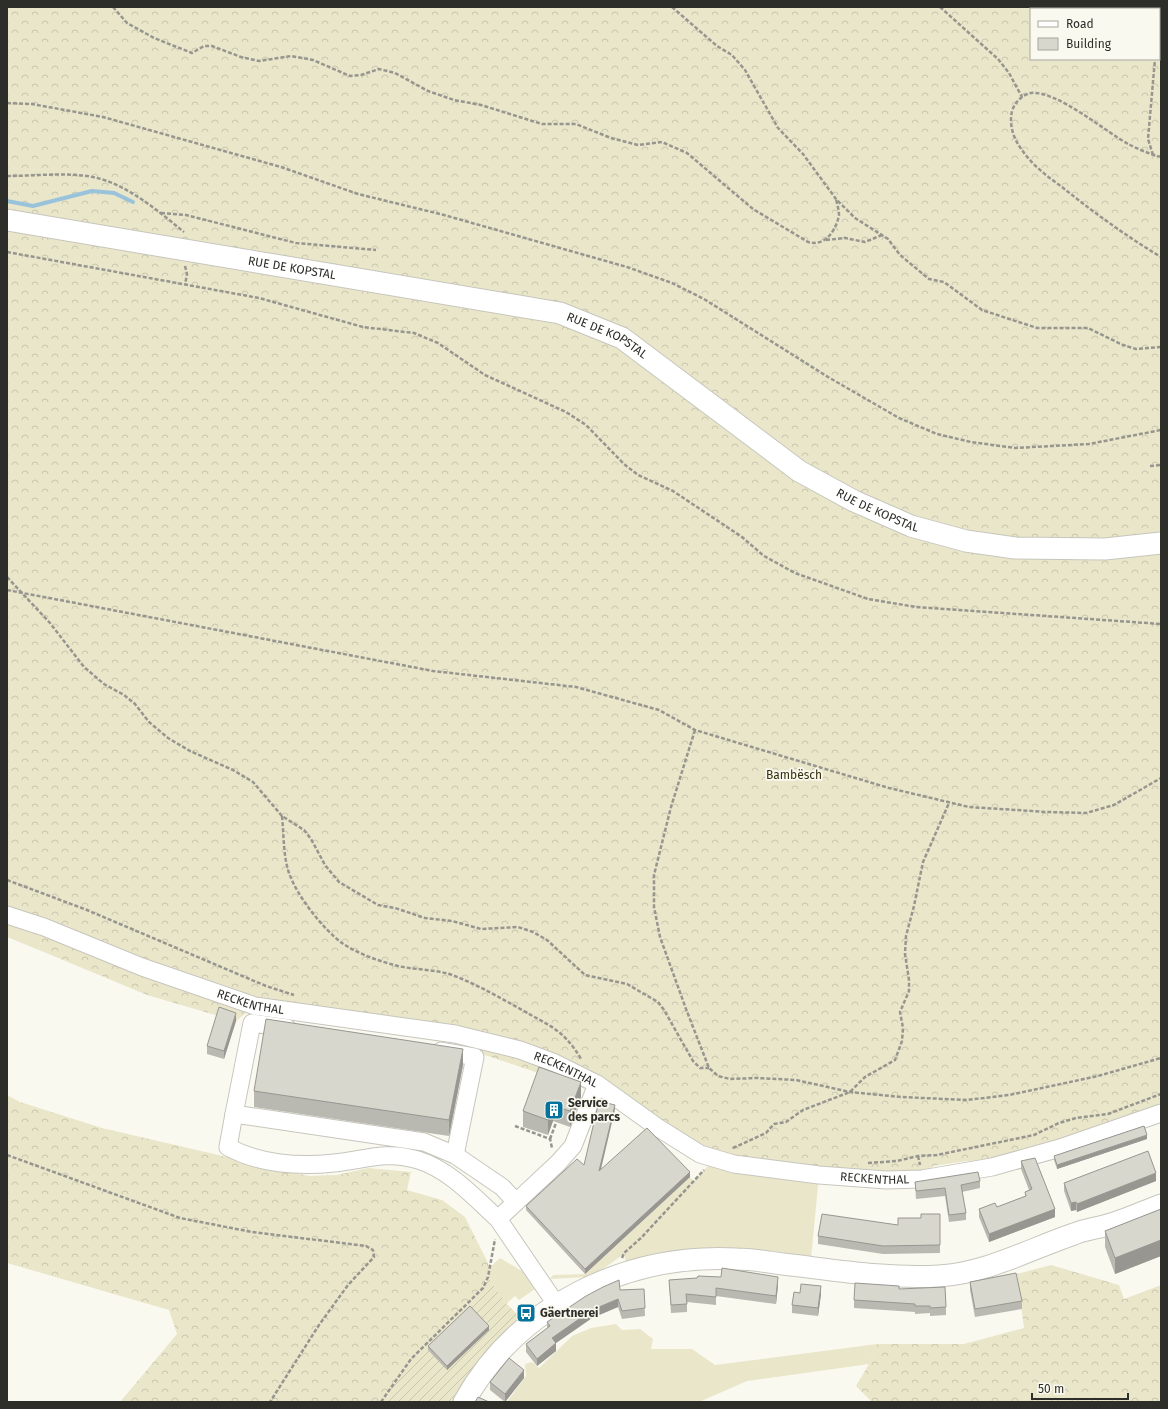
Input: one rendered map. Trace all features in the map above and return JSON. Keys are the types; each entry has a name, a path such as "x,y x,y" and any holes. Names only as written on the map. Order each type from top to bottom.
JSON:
{"main road":[{"name":"RUE DE KOPSTAL","path":"7,220 560,313 622,338 799,470 854,501 912,526 966,541 1015,548 1105,549 1161,543"},
{"path":"464,1402 474,1383 500,1352 525,1328 556,1304 586,1287 615,1276 659,1264 694,1260 737,1259 892,1277 941,1276 980,1269 1076,1233 1111,1224 1161,1205"}],"street":[{"name":"RECKENTHAL","path":"7,914 44,927 142,967 255,1006 425,1041 456,1034 520,1050 555,1063 597,1084 657,1127 700,1154 734,1164 819,1175 886,1180 922,1179 992,1167 1060,1148 1161,1113"},
{"path":"255,1006 228,1147 241,1154 258,1160 312,1165 336,1163 382,1154 418,1160 444,1172 469,1191 498,1219 556,1304"},
{"path":"252,1023 307,1031"},
{"path":"425,1041 475,1057 455,1155"},
{"path":"498,1219 558,1163 573,1146 597,1084"},
{"path":"234,1114 424,1142 455,1155 502,1187 516,1202"}],"path":[{"path":"113,7 127,23 154,38 192,53 204,46 212,46 241,57 259,61 291,56 313,60 350,76 360,75 379,69 395,73 428,91 454,100 481,105 542,124 576,124 610,138 638,145 662,142 687,153 753,209 808,242 816,244 826,240 845,238 853,241 865,242 882,235"},
{"path":"672,7 717,46 732,55 745,70 778,128 803,154 836,199 855,218 888,239 900,255 929,279 944,282 982,310 1037,328 1088,328 1123,345 1136,348 1161,347"},
{"path":"940,7 998,60 1010,73 1022,97"},
{"path":"1153,155 1148,140 1155,60"},
{"path":"1161,157 1129,144 1077,111 1046,95 1032,93 1022,97 1014,106 1010,120 1013,134 1022,151 1043,172 1085,206 1161,257"},
{"path":"7,103 32,104 126,123 281,167 358,194 444,215 633,269 672,284 704,300 899,418 937,434 971,442 1015,448 1089,444 1161,430"},
{"path":"7,176 76,175 94,177 113,184 160,213 184,233 188,242 186,251"},
{"path":"826,240 835,228 839,213 836,199"},
{"path":"160,213 186,216 296,242 376,250"},
{"path":"7,252 259,298 362,327 414,333 438,343 485,375 571,415 586,425 624,464 638,475 673,491 742,537 764,556 795,573 868,599 916,607 995,611 1156,625 1161,624"},
{"path":"185,285 187,274"},
{"path":"1150,466 1161,465"},
{"path":"7,576 50,623 84,667 104,684 124,695 135,704 149,722 168,738 190,751 233,770 253,782 282,816 304,830 311,839 325,865 339,882 378,905 395,908 425,918 452,921 481,929 518,927 547,940 584,975 626,984 651,996 664,1010 693,1062 700,1068 709,1068"},
{"path":"7,590 433,671 576,686 659,710 695,730 889,788 949,803 984,808 1086,813 1114,805 1161,778"},
{"path":"695,730 671,807 654,875 654,907 660,937 709,1068 718,1076 730,1080 757,1078 796,1080 850,1092 901,1097 967,1100 1008,1095 1090,1078 1161,1058"},
{"path":"735,1151 728,1150 766,1133 774,1124 786,1122 803,1110 850,1092 865,1077 895,1060 902,1041 903,1028 900,1012 909,991 905,954 906,936 923,862 949,803"},
{"path":"282,816 283,842 289,873 298,895 341,942 364,955 384,962 398,966 450,974 484,989 559,1031 572,1043 581,1060"},
{"path":"7,880 87,910 266,986 296,996"},
{"path":"860,1163 897,1161 918,1156 937,1155 1034,1135 1059,1123 1076,1118 1108,1114 1161,1094"},
{"path":"556,1123 550,1138 558,1163"},
{"path":"515,1126 550,1138"},
{"path":"7,1155 180,1218 252,1232 366,1246 373,1250 374,1257 348,1285 319,1325 270,1402"},
{"path":"615,1276 624,1253 642,1238 714,1159"},
{"path":"381,1402 411,1359 483,1288 488,1277 498,1219"}],"green space":[{"name":"Bambësch","path":"7,7 1161,7 1161,1113 992,1167 967,1161 933,1166 922,1179 734,1164 594,1092 476,1052 454,1048 455,1035 255,1006 236,1021 147,995 39,950 44,927 7,915"},
{"path":"7,923 42,936 39,950 7,937"},
{"path":"7,1095 20,1102 102,1128 309,1176 337,1175 368,1168 411,1172 407,1190 442,1200 465,1217 490,1267 483,1288 411,1359 381,1402 120,1402 177,1334 169,1310 7,1263"},
{"path":"714,1159 819,1175 811,1259 651,1256 626,1263 624,1254 600,1271 586,1277 550,1279 553,1275 585,1274 690,1177 694,1181"},
{"path":"500,1258 527,1274 535,1289 519,1300 515,1296 506,1304 488,1277 490,1267"},
{"path":"1051,1265 1119,1285 1124,1299 1161,1285 1161,1402 872,1402 856,1386 869,1364 877,1344 964,1344 1024,1328 1017,1274"},
{"path":"488,1277 506,1303 522,1319 484,1358 453,1402 381,1402 411,1359 483,1288"},
{"path":"616,1324 622,1330 640,1329 653,1339 651,1349 692,1349 715,1365 877,1344 869,1364 747,1381 699,1402 507,1402 526,1376 525,1364 532,1362 539,1368 572,1336 591,1328"}],"building":[{"path":"219,1007 236,1013 224,1051 207,1046"},
{"path":"266,1019 463,1049 449,1120 254,1091"},
{"path":"539,1067 581,1082 570,1111 553,1106 548,1120 523,1111"},
{"path":"599,1101 615,1105 599,1171 647,1128 690,1172 585,1269 526,1206 577,1159 584,1165"},
{"path":"1144,1126 1147,1135 1057,1165 1054,1156"},
{"path":"1148,1151 1156,1173 1077,1204 1076,1202 1071,1203 1064,1183"},
{"path":"1035,1158 1055,1209 989,1234 979,1209 995,1203 997,1207 1026,1196 1025,1192 1032,1189 1021,1161"},
{"path":"978,1172 980,1181 961,1185 966,1213 949,1215 945,1188 916,1191 915,1182"},
{"path":"1161,1209 1161,1240 1115,1258 1105,1231"},
{"path":"822,1214 898,1225 898,1218 921,1218 921,1214 940,1214 940,1245 883,1246 818,1236"},
{"path":"722,1268 778,1277 776,1296 716,1288 716,1297 686,1294 687,1304 671,1305 669,1280 697,1278 698,1276 721,1277"},
{"path":"1016,1273 1022,1301 975,1309 970,1282"},
{"path":"619,1280 620,1290 644,1289 645,1308 622,1311 618,1299 592,1310 552,1338 556,1343 537,1359 526,1344 550,1326 547,1322 586,1296"},
{"path":"855,1283 899,1286 899,1289 945,1287 946,1307 930,1308 930,1306 915,1306 915,1304 854,1300"},
{"path":"801,1284 821,1286 818,1308 792,1305 794,1292 800,1293"},
{"path":"470,1306 489,1326 447,1366 428,1346"},
{"path":"509,1358 524,1370 505,1394 490,1382"},
{"path":"478,1397 489,1402 475,1402"}],"waterway":[{"path":"7,201 33,206 92,191 114,193 133,202"}],"place":[{"name":"Service des parcs","path":"554,1110"},
{"name":"Gäertnerei","path":"526,1313"}]}
